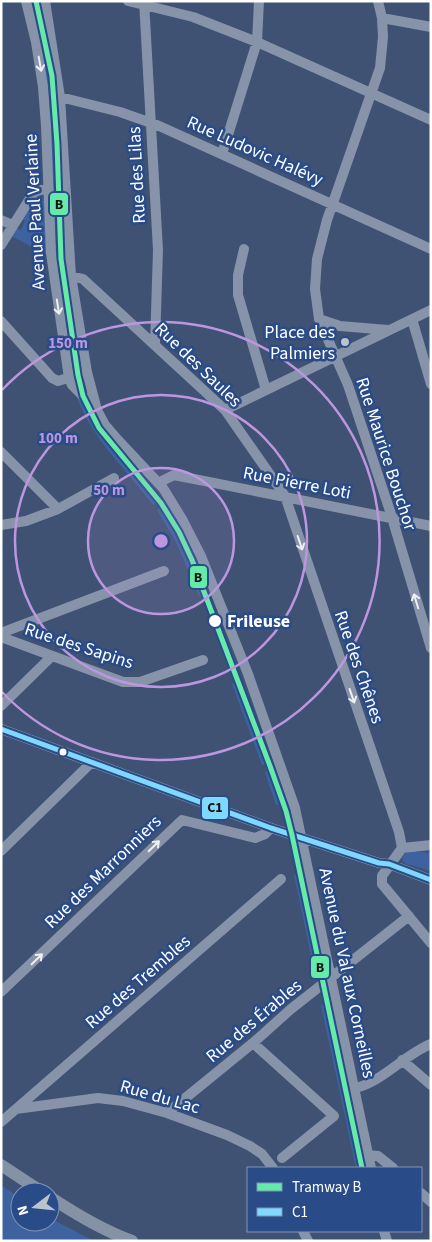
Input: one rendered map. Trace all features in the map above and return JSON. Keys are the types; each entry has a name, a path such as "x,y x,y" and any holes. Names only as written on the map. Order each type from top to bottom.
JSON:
{"main road":[{"path":"1,1165 27,1182"},
{"path":"60,1204 110,1233 132,1241"}],"street":[{"name":"Avenue Paul Verlaine","path":"26,1 36,42 43,87 51,252 68,378 72,385 97,410"},
{"name":"Avenue Paul Verlaine","path":"45,1 60,97 71,276 87,372 97,410 105,424 158,483"},
{"path":"128,1 144,3 193,17 257,42 431,120"},
{"path":"222,154 257,42 259,1"},
{"name":"Rue Maurice Bouchor","path":"378,1 384,38 382,56 372,94 333,205 317,259 315,289 319,319 348,385 431,648"},
{"name":"Rue des Lilas","path":"144,3 158,250 155,344"},
{"path":"382,18 431,27"},
{"name":"Rue Ludovic Halévy","path":"60,97 120,112 150,122 431,249"},
{"path":"1,245 34,192 48,188"},
{"path":"1,220 13,226"},
{"path":"244,249 238,274 238,295 266,390"},
{"name":"Rue des Saules","path":"71,276 83,279 225,410 285,496"},
{"path":"225,410 431,310"},
{"path":"319,319 340,326 389,330"},
{"path":"412,319 431,384"},
{"path":"1,321 52,378 58,381 87,372"},
{"path":"1,452 58,508"},
{"name":"Rue Pierre Loti","path":"158,483 174,475 431,526"},
{"path":"1,525 26,521 58,508 114,478"},
{"name":"Avenue du Val aux Corneilles","path":"158,483 182,519 217,593 280,762 295,808 371,1167"},
{"name":"Rue des Chênes","path":"285,496 399,832 402,848"},
{"path":"1,633 164,571"},
{"name":"Rue des Sapins","path":"1,637 123,682 140,682 203,660"},
{"path":"1,706 52,656"},
{"path":"1,729 270,828 379,863 389,864 431,880"},
{"path":"1,851 92,762"},
{"name":"Rue des Marronniers","path":"1,992 182,820 256,838 265,834 270,828"},
{"path":"431,845 402,848 382,876 382,884 431,942"},
{"name":"Rue des Trembles","path":"16,1108 281,880"},
{"name":"Rue des Érables","path":"167,1114 291,1009 409,916"},
{"path":"252,1043 334,1116 282,1158"},
{"path":"354,1088 370,1083 402,1060 431,1044"},
{"path":"402,1060 431,1085"},
{"name":"Rue du Lac","path":"16,1108 98,1098 123,1101 167,1114 250,1146 262,1154 272,1167"},
{"path":"1,1122 16,1108"},
{"path":"368,1154 378,1156 392,1167"}],"shaded area":[{"path":"43,16 54,77 59,140 60,200 51,200 33,19"},
{"path":"36,196 44,199 47,255 11,236 16,228 21,230 25,221 22,219"},
{"path":"51,206 60,206 64,266 78,354 68,356 56,275"},
{"path":"76,395 90,408 115,444 161,499 153,505 110,453 91,425"},
{"path":"165,505 185,539 207,593 199,596 176,542 157,510"},
{"path":"241,681 271,761 262,765 232,684"},
{"path":"273,768 285,803 276,805 265,772"},
{"path":"411,851 431,853 431,871 404,863 403,855"},
{"path":"303,873 321,958 312,960 294,875"},
{"path":"330,1003 365,1167 356,1167 321,1005"},
{"path":"1,1185 10,1191 10,1232 60,1232 60,1223 94,1241 1,1241"}],"tram line":[{"name":"B","path":"36,1 52,76 57,144 61,259 78,375 83,396 99,428 161,503 179,532 192,560 270,766 286,811 292,835 362,1167"}],"transit line":[{"name":"C1","path":"1,729 271,828 379,863 389,864 431,880"}],"place":[{"name":"Place des Palmiers","path":"345,342"},
{"name":"Frileuse","path":"215,621"}]}
